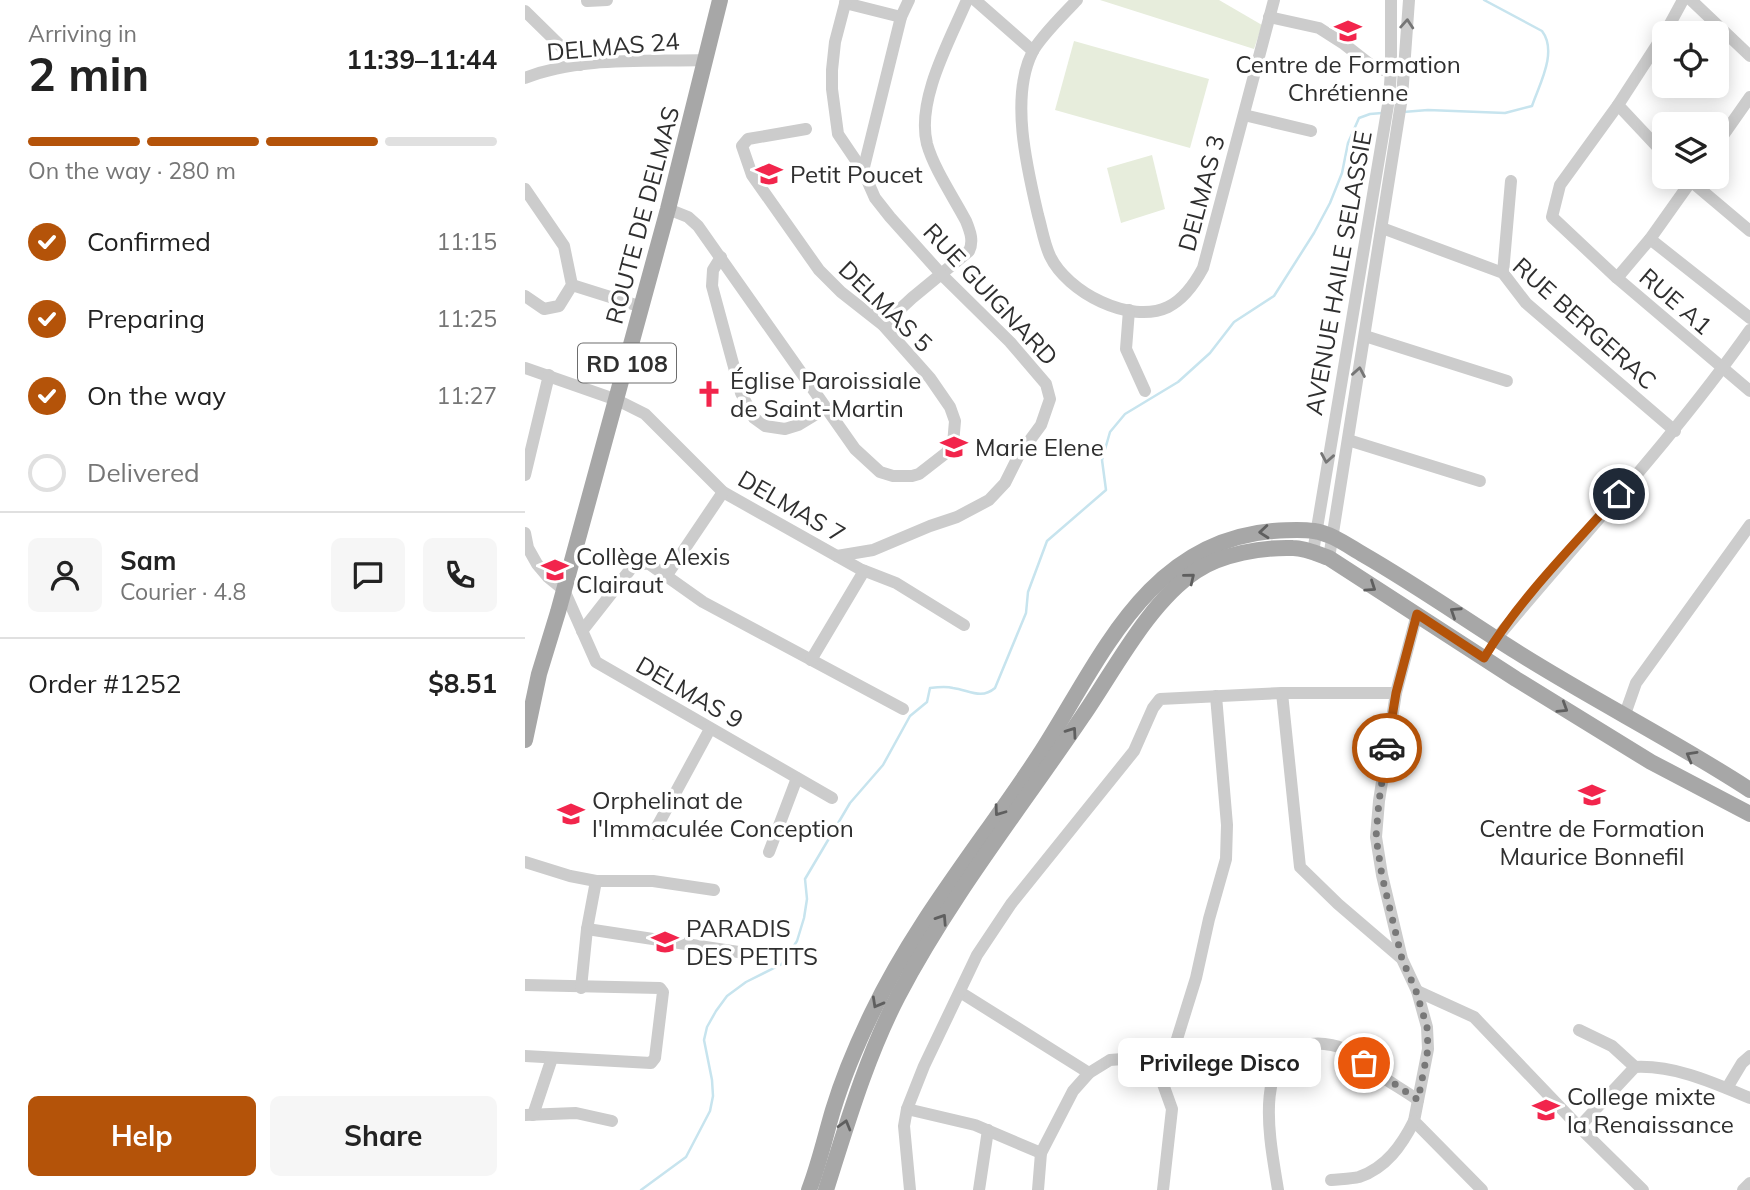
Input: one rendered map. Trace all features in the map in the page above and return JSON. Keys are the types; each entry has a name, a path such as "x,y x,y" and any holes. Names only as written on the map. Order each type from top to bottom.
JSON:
{"main road":[{"name":"ROUTE DE DELMAS","path":"526,730 642,307 720,0"},
{"path":"809,1190 834,1106 873,1011 915,936 1039,755 1117,628 1157,582 1180,564 1226,540 1254,533 1288,530 1331,535 1624,717 1748,784"},
{"path":"826,1190 849,1111 873,1051 930,938 1142,626 1172,592 1196,571 1218,561 1261,551 1295,548 1329,558 1651,762 1750,814"},
{"path":"1128,615 1142,626"},
{"path":"1484,658 1496,639"}],"street":[{"path":"587,1 607,0"},
{"path":"863,171 901,17 909,0"},
{"path":"883,325 969,251 971,242 967,221 927,145 926,113 930,91 967,0"},
{"path":"975,0 1033,51"},
{"name":"DELMAS 3","path":"1077,0 1033,51 1024,78 1023,122 1027,169 1051,257 1060,271 1075,286 1113,307 1153,312 1169,306 1183,296 1197,281 1203,268 1274,0"},
{"name":"AVENUE HAILE SELASSIE","path":"1391,0 1391,71 1395,98"},
{"name":"AVENUE HAILE SELASSIE","path":"1313,552 1314,531 1391,125 1409,0"},
{"path":"1671,21 1683,0"},
{"path":"1691,0 1750,56"},
{"path":"846,2 901,17"},
{"name":"RUE GUIGNARD","path":"837,556 873,550 957,517 989,500 1005,483 1019,455 1041,425 1050,398 1046,384 1010,342 942,275 875,198 863,171 838,134 832,70 835,41 846,2"},
{"path":"525,11 580,65"},
{"path":"1269,17 1319,28 1376,69 1391,71"},
{"path":"1652,53 1618,105 1652,141"},
{"name":"DELMAS 24","path":"525,78 543,71 580,65 706,60"},
{"path":"1729,127 1750,97"},
{"name":"RUE A1","path":"1618,105 1560,185 1552,217 1617,278 1750,391"},
{"path":"1244,114 1311,131"},
{"name":"AVENUE HAILE SELASSIE","path":"1329,558 1383,228 1391,125"},
{"name":"DELMAS 5","path":"668,209 694,221 855,449 880,472 894,476 919,474 946,453 953,444 955,421 950,407 930,378 883,325 841,292 819,270 753,175 742,146 748,139 806,129"},
{"path":"1503,273 1511,181"},
{"path":"525,188 564,246 572,285 559,306 544,309 525,296"},
{"path":"1617,278 1650,239 1683,189"},
{"path":"1702,189 1750,231"},
{"name":"RUE BERGERAC","path":"1383,228 1503,273 1526,303 1675,431"},
{"path":"1650,239 1750,318"},
{"path":"721,257 713,270 712,286 741,393 754,418 765,426 785,429 798,425 826,408"},
{"path":"572,285 642,307"},
{"path":"1129,310 1126,349 1145,391"},
{"path":"1496,639 1552,570 1675,431 1750,330"},
{"path":"1366,336 1507,381"},
{"name":"DELMAS 7","path":"525,368 617,400 645,414 723,492 864,571 896,583 964,625"},
{"path":"525,475 549,375"},
{"path":"1348,440 1480,481"},
{"path":"667,575 723,492"},
{"path":"1624,717 1636,682 1750,525"},
{"path":"525,533 537,564 564,590"},
{"path":"582,631 633,565 648,563 703,602 903,709"},
{"path":"811,660 864,571"},
{"name":"DELMAS 9","path":"564,590 596,662 832,798"},
{"path":"1331,1180 1359,1177 1379,1166 1402,1145 1413,1121 1428,1049 1427,1027 1402,959 1382,876 1376,837 1396,693 1417,614"},
{"path":"910,1190 904,1126 907,1109 924,1066 977,955 1011,904 1134,751 1153,708 1160,699 1396,693"},
{"path":"1282,694 1300,867 1402,959"},
{"path":"1163,1084 1196,978 1226,859 1227,825 1216,696"},
{"path":"653,834 710,729"},
{"path":"769,852 797,778"},
{"path":"525,862 596,881 653,881 714,890"},
{"path":"581,988 587,929 596,881"},
{"path":"587,929 745,953"},
{"path":"525,985 662,989 655,1058 651,1063 525,1056"},
{"path":"1416,991 1474,1017 1643,1190"},
{"path":"960,992 1089,1073"},
{"path":"1579,1030 1612,1046 1635,1067"},
{"path":"1278,1190 1269,1131 1269,1095 1276,1070 1286,1055 1300,1045 1316,1043 1352,1053 1376,1073 1418,1100"},
{"path":"1727,1088 1742,1063 1750,1056"},
{"path":"552,1058 529,1115 576,1113 612,1121"},
{"path":"1038,1190 1041,1153 1073,1091 1089,1073 1110,1060 1135,1058 1153,1067 1163,1084 1172,1109 1163,1190"},
{"path":"1579,1127 1635,1067 1656,1066 1750,1098"},
{"path":"907,1109 988,1130 1041,1153"},
{"path":"1413,1121 1482,1190"},
{"path":"979,1190 988,1130"},
{"path":"1743,1190 1750,1183"}],"green space":[{"path":"1100,0 1219,0 1262,25 1254,49"},
{"path":"1074,41 1209,79 1190,148 1055,110"},
{"path":"1152,155 1165,209 1121,223 1107,168"}],"waterway":[{"path":"1403,112 1428,110 1505,113 1532,106 1546,68 1546,39 1542,31 1484,0"},
{"path":"641,1190 686,1157 710,1111 713,1096 704,1040 707,1027 727,996 746,982 782,964 797,941 807,899 805,879 850,803 883,765 910,716 927,702 930,688 948,687 980,694 995,688 1026,613 1028,592 1047,541 1106,490 1102,460 1110,432 1125,414 1178,382 1210,353 1234,322 1274,296 1330,203 1342,173 1348,143 1359,118 1382,113"}],"way so far":[{"path":"1364,1063 1418,1100 1428,1049 1427,1027 1402,959 1382,876 1376,837 1387,748"}],"place":[{"name":"Centre de Formation Chrétienne","path":"1348,31"},
{"name":"Petit Poucet","path":"769,174"},
{"name":"Église Paroissiale de Saint-Martin","path":"709,394"},
{"name":"Marie Elene","path":"954,447"},
{"name":"Collège Alexis Clairaut","path":"555,570"},
{"name":"Centre de Formation Maurice Bonnefil","path":"1592,795"},
{"name":"Orphelinat de l'Immaculée Conception","path":"571,814"},
{"name":"PARADIS DES PETITS","path":"665,942"},
{"name":"Privilege Disco","path":"1364,1063"},
{"name":"College mixte la Renaissance","path":"1546,1110"}],"route":[{"path":"1387,748 1396,693 1417,614 1484,658 1544,579 1619,494"}]}
